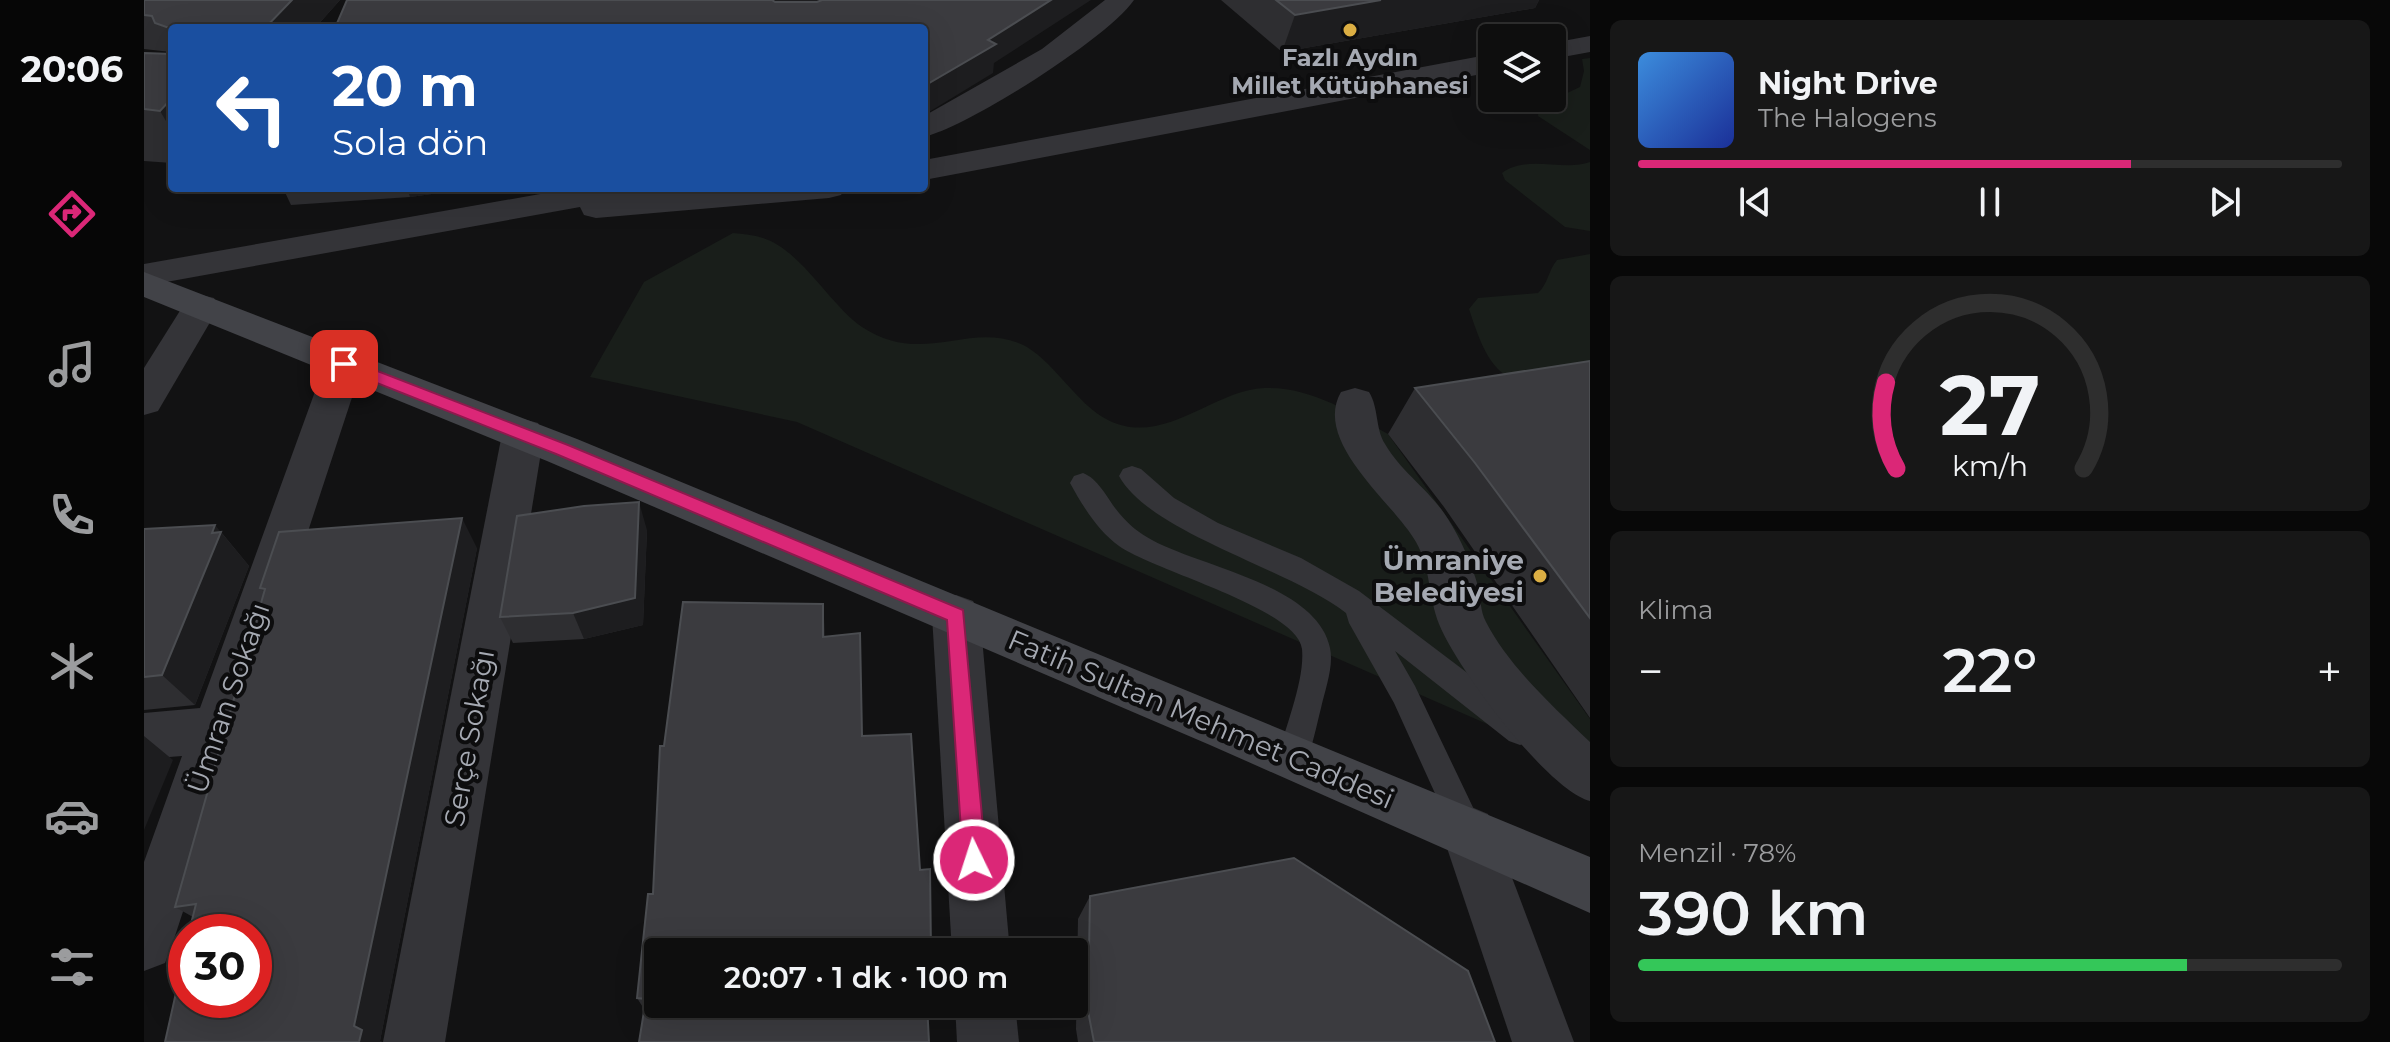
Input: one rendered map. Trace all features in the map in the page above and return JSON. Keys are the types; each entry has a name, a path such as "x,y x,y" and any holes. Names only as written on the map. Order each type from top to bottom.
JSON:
{"main road":[{"name":"Fatih Sultan Mehmet Caddesi","path":"144,284 523,434 1590,885"}],"street":[{"path":"928,126 1036,65 1099,21 1121,0"},
{"path":"1566,48 1590,44"},
{"path":"928,169 1478,66"},
{"path":"144,275 609,192"},
{"path":"470,218 781,192"},
{"path":"144,401 201,307"},
{"name":"Ümran Sokağı","path":"144,942 344,364"},
{"path":"1355,402 1355,423 1360,440 1373,463 1428,523 1444,551 1461,622 1477,652 1505,689 1590,777"},
{"name":"Serçe Sokağı","path":"414,1042 523,434"},
{"path":"956,615 980,938"},
{"path":"144,736 217,730"},
{"path":"1469,833 1543,1042"},
{"path":"986,1018 988,1042"}],"lane":[{"path":"1132,476 1165,505 1209,530 1291,566 1349,599 1542,748 1590,777"},
{"path":"1083,483 1106,515 1130,540 1166,560 1263,597 1293,613 1310,629 1316,646 1314,667 1293,757"},
{"path":"1349,599 1405,695 1469,833"}],"shaded area":[{"path":"1590,58 1590,150 1538,116 1538,112 1566,112 1566,93 1580,87 1584,71 1582,59"},
{"path":"1590,162 1590,231 1565,227 1505,180 1502,173 1522,165 1579,165"},
{"path":"733,233 760,237 777,244 803,266 850,317 884,338 925,344 982,337 1021,344 1043,359 1097,413 1128,427 1168,423 1245,391 1281,388 1313,396 1344,409 1388,434 1590,719 1590,769 797,422 590,377 644,282"},
{"path":"1590,254 1590,382 1525,380 1501,372 1483,347 1469,309 1478,298 1538,293 1557,260"}],"building":[{"path":"144,0 292,0 269,24 168,24 168,28 155,23 152,16 144,15"},
{"path":"347,0 1051,0 988,40 996,44 928,84 928,24 337,24"},
{"path":"1276,0 1381,0 1295,15"},
{"path":"144,53 168,54 168,102 160,111 144,109"},
{"path":"1590,361 1590,618 1415,388"},
{"path":"639,502 635,598 573,613 500,617 517,516"},
{"path":"462,518 354,1026 362,1030 359,1042 165,1042 170,1018 272,1018 272,914 194,914 196,904 175,907 265,589 260,588 279,532"},
{"path":"215,525 212,533 221,532 162,675 144,677 144,529"},
{"path":"683,602 823,604 823,637 860,633 862,736 911,734 920,870 930,869 931,938 644,938 644,999 637,998 648,894 653,894 660,746 664,746"},
{"path":"1294,858 1468,971 1495,1042 1094,1042 1088,1011 1090,896"},
{"path":"644,1011 644,1018 928,1018 929,1042 639,1042"}],"place":[{"name":"Fazlı Aydın Millet Kütüphanesi","path":"1350,30"},
{"name":"Ümraniye Belediyesi","path":"1540,576"}],"route":[{"path":"344,364 562,450 956,615 974,860"}]}
